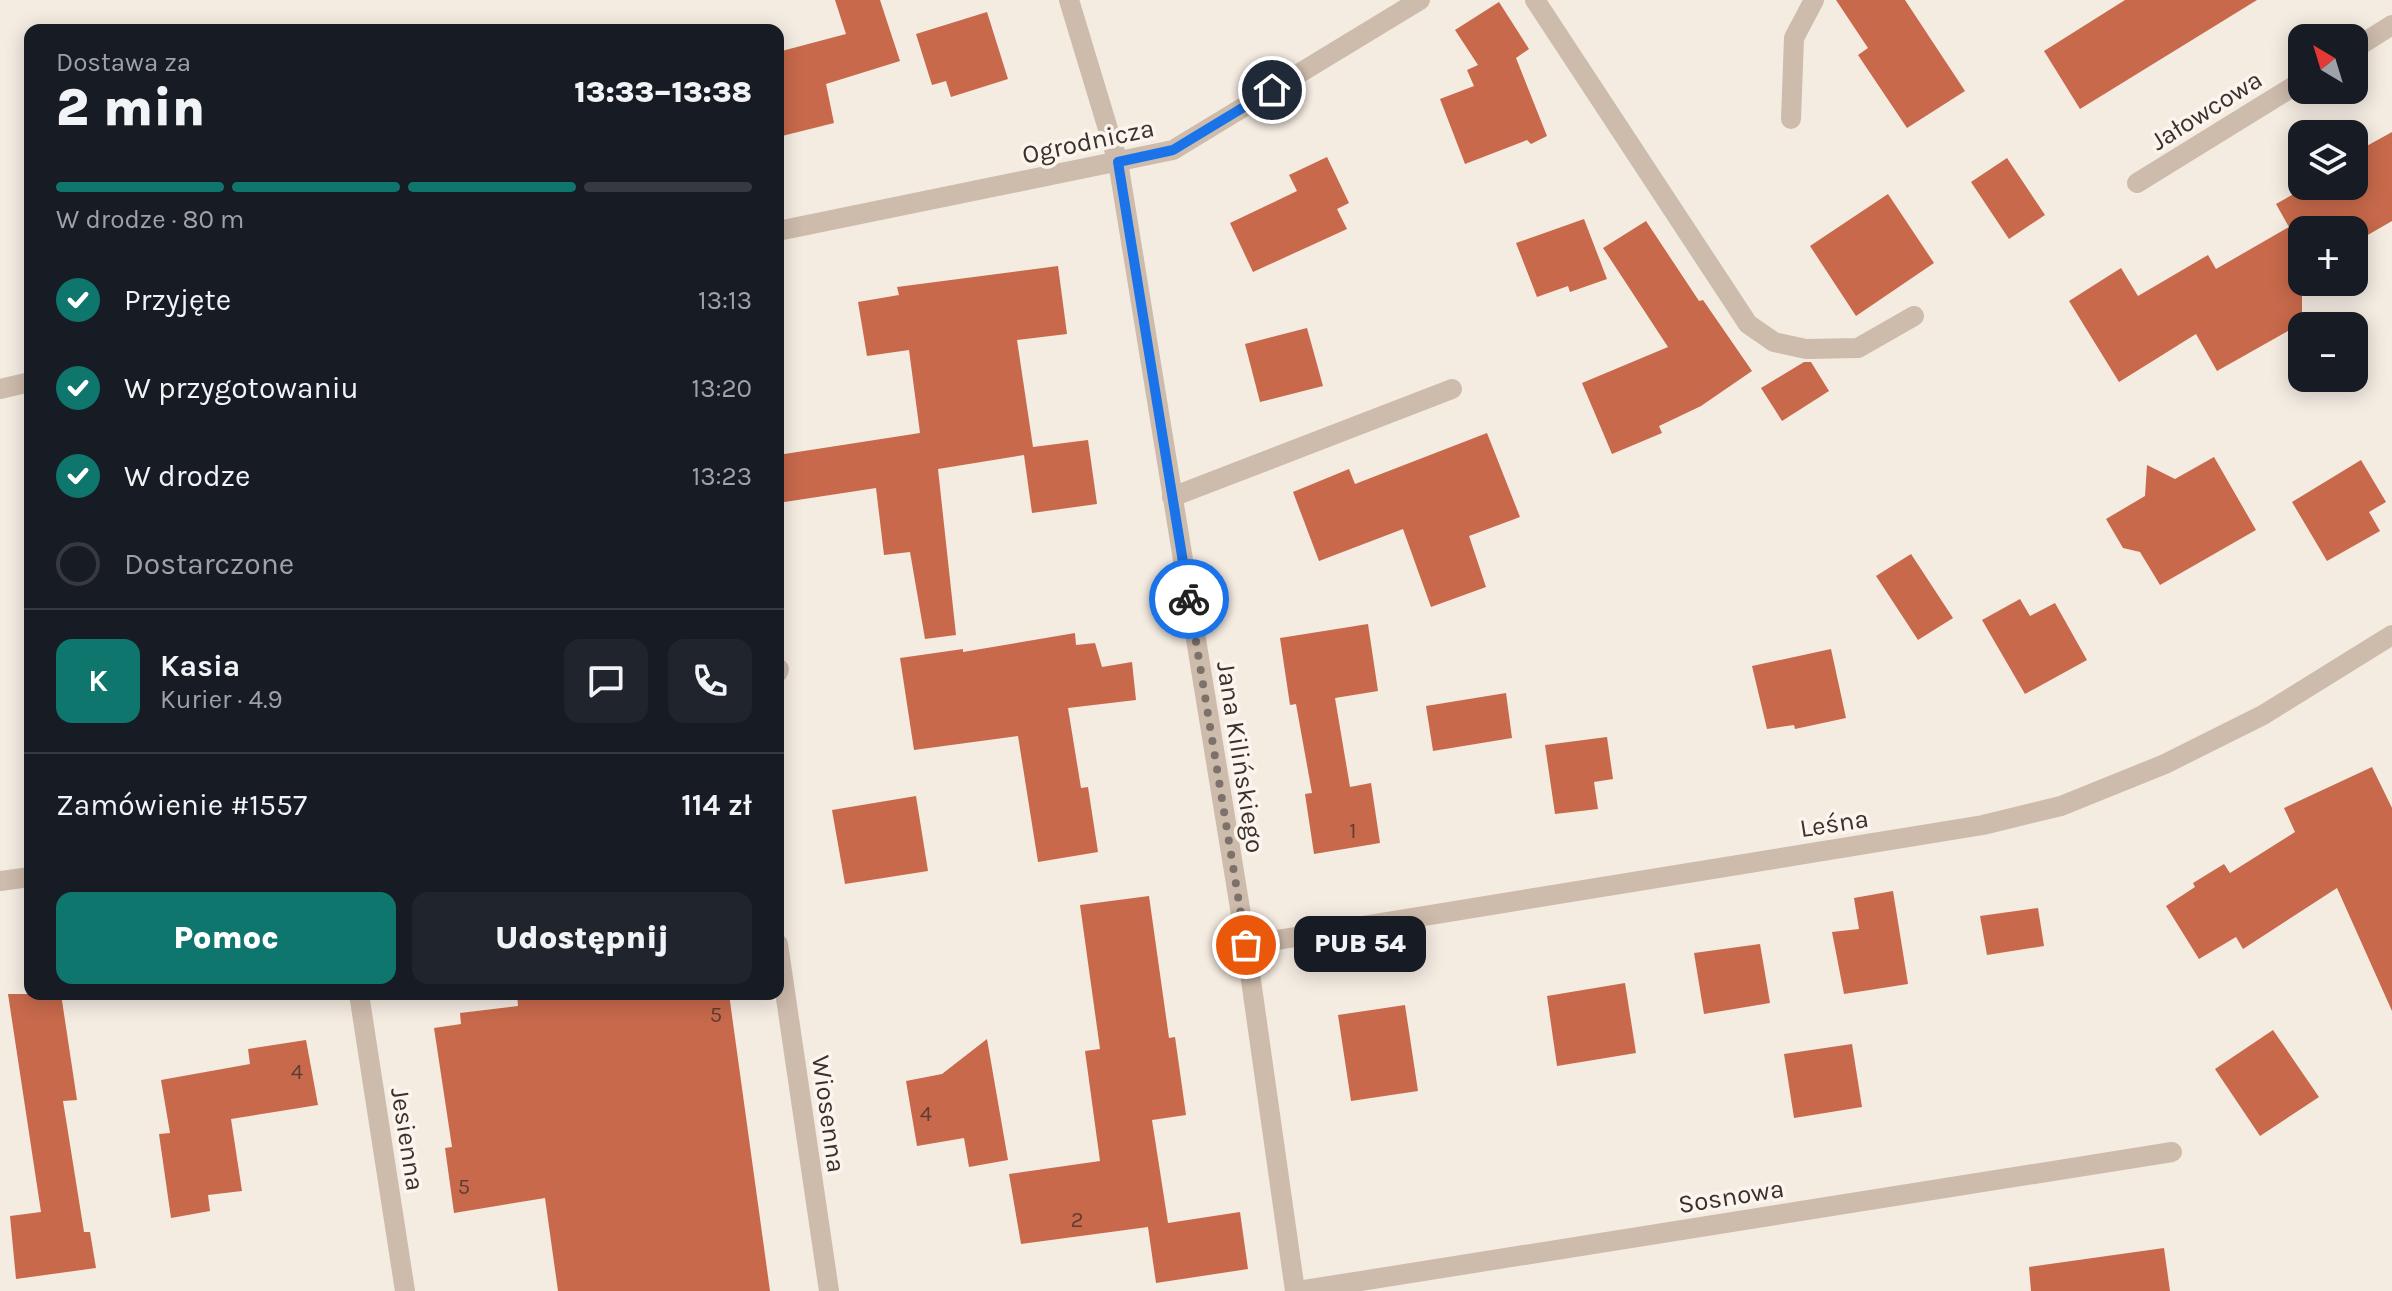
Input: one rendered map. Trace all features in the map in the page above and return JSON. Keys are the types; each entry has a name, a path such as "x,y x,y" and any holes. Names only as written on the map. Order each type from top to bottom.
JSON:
{"street":[{"name":"Jana Kilińskiego","path":"1069,0 1118,162 1246,945 1297,1291"},
{"name":"Ogrodnicza","path":"784,230 1173,150 1420,0"},
{"path":"1535,0 1748,324 1774,342 1806,349 1858,348 1914,316"},
{"path":"1791,119 1794,38 1814,0"},
{"path":"2368,40 2392,25"},
{"name":"Jałowcowa","path":"2137,183 2288,90"},
{"path":"0,389 24,383"},
{"path":"1172,497 1452,389"},
{"name":"Leśna","path":"1246,945 1983,825 2061,806 2165,764 2263,715 2392,635"},
{"path":"0,881 24,878"},
{"name":"Wiosenna","path":"784,985 829,1291"},
{"name":"Jesienna","path":"360,1000 405,1291"},
{"name":"Sosnowa","path":"1297,1291 2172,1152"}],"building":[{"path":"835,0 880,0 900,61 826,84 834,123 784,136 784,50 846,34"},
{"path":"1836,0 1905,0 1965,91 1907,128 1858,55 1868,48"},
{"path":"2125,0 2257,0 2080,109 2044,51"},
{"path":"1499,2 1529,49 1516,58 1547,136 1531,144 1527,140 1465,164 1440,99 1474,86 1467,70 1478,65 1455,30"},
{"path":"987,12 1008,79 951,97 946,81 932,85 916,34"},
{"path":"2392,132 2392,221 2368,235 2368,216 2288,216 2288,225 2276,204 2288,197 2288,200 2368,200 2368,145"},
{"path":"1327,157 1349,203 1337,209 1347,229 1253,272 1230,223 1297,191 1289,175"},
{"path":"2007,158 2045,215 2009,239 1971,182"},
{"path":"1888,194 1934,263 1856,316 1810,246"},
{"path":"1584,219 1607,279 1570,292 1568,286 1537,297 1516,243"},
{"path":"1646,221 1699,301 1703,300 1752,371 1701,406 1659,426 1662,433 1612,454 1582,383 1668,347 1603,248"},
{"path":"2288,228 2288,296 2302,296 2302,312 2288,312 2288,331 2217,371 2196,334 2119,382 2069,301 2121,268 2138,296 2208,255 2216,269"},
{"path":"1058,266 1067,334 1017,340 1033,447 1088,440 1097,504 1032,513 1024,455 938,469 956,635 925,639 910,552 884,555 876,488 784,502 784,454 920,433 909,350 867,356 858,302 899,295 897,287"},
{"path":"1307,328 1323,386 1260,402 1245,344"},
{"path":"1804,362 1811,362 1829,391 1782,421 1761,388"},
{"path":"1487,433 1520,517 1469,536 1486,587 1431,607 1403,529 1319,561 1293,492 1349,469 1355,484"},
{"path":"2214,457 2256,530 2160,585 2140,552 2123,548 2106,519 2145,496 2147,465 2175,479"},
{"path":"2361,460 2386,502 2369,512 2380,531 2327,561 2292,502"},
{"path":"1911,554 1953,618 1918,640 1876,576"},
{"path":"2020,599 2030,616 2055,603 2087,660 2025,694 1982,620"},
{"path":"1368,624 1378,691 1335,698 1350,787 1371,783 1380,843 1314,854 1305,794 1312,793 1296,704 1290,705 1280,638"},
{"path":"1075,633 1076,645 1095,643 1102,667 1132,662 1136,700 1068,708 1081,788 1088,787 1098,852 1038,862 1018,736 914,750 900,658 963,649 963,652"},
{"path":"1831,649 1846,718 1795,729 1794,725 1767,729 1752,666"},
{"path":"1506,693 1512,738 1433,751 1426,706"},
{"path":"1607,737 1613,779 1594,782 1598,809 1555,814 1545,745"},
{"path":"2372,767 2392,808 2392,1011 2337,888 2243,949 2236,937 2199,959 2166,906 2195,887 2193,883 2224,864 2230,873 2295,832 2284,808"},
{"path":"916,796 928,871 845,884 832,810"},
{"path":"1893,891 1908,984 1844,994 1832,932 1859,929 1854,898"},
{"path":"1149,896 1169,1038 1175,1037 1186,1115 1152,1120 1168,1223 1240,1212 1248,1269 1156,1283 1148,1227 1021,1244 1009,1174 1100,1161 1085,1051 1100,1049 1080,905"},
{"path":"2038,908 2044,946 1987,955 1980,916"},
{"path":"1760,944 1770,1003 1704,1014 1694,953"},
{"path":"1625,983 1636,1053 1557,1066 1547,996"},
{"path":"8,994 24,994 24,1000 62,1000 77,1100 63,1101 84,1232 90,1232 96,1268 16,1279 10,1216 41,1212"},
{"path":"518,1000 730,1000 770,1291 558,1291 545,1198 454,1213 445,1148 452,1147 434,1028 461,1024 460,1013 518,1006"},
{"path":"1405,1005 1418,1091 1351,1101 1338,1015"},
{"path":"2273,1030 2319,1097 2260,1136 2215,1069"},
{"path":"987,1039 1008,1160 969,1167 964,1138 917,1146 906,1081 942,1074"},
{"path":"306,1040 318,1105 231,1119 242,1191 208,1195 210,1211 171,1218 159,1134 170,1133 161,1080 250,1064 248,1049"},
{"path":"1852,1044 1862,1107 1794,1118 1784,1054"},
{"path":"2164,1248 2170,1291 2031,1291 2029,1267"}],"way so far":[{"path":"1189,599 1246,945"}],"place":[{"name":"PUB 54","path":"1246,945"}],"route":[{"path":"1189,599 1118,162 1173,150 1272,90"}]}
